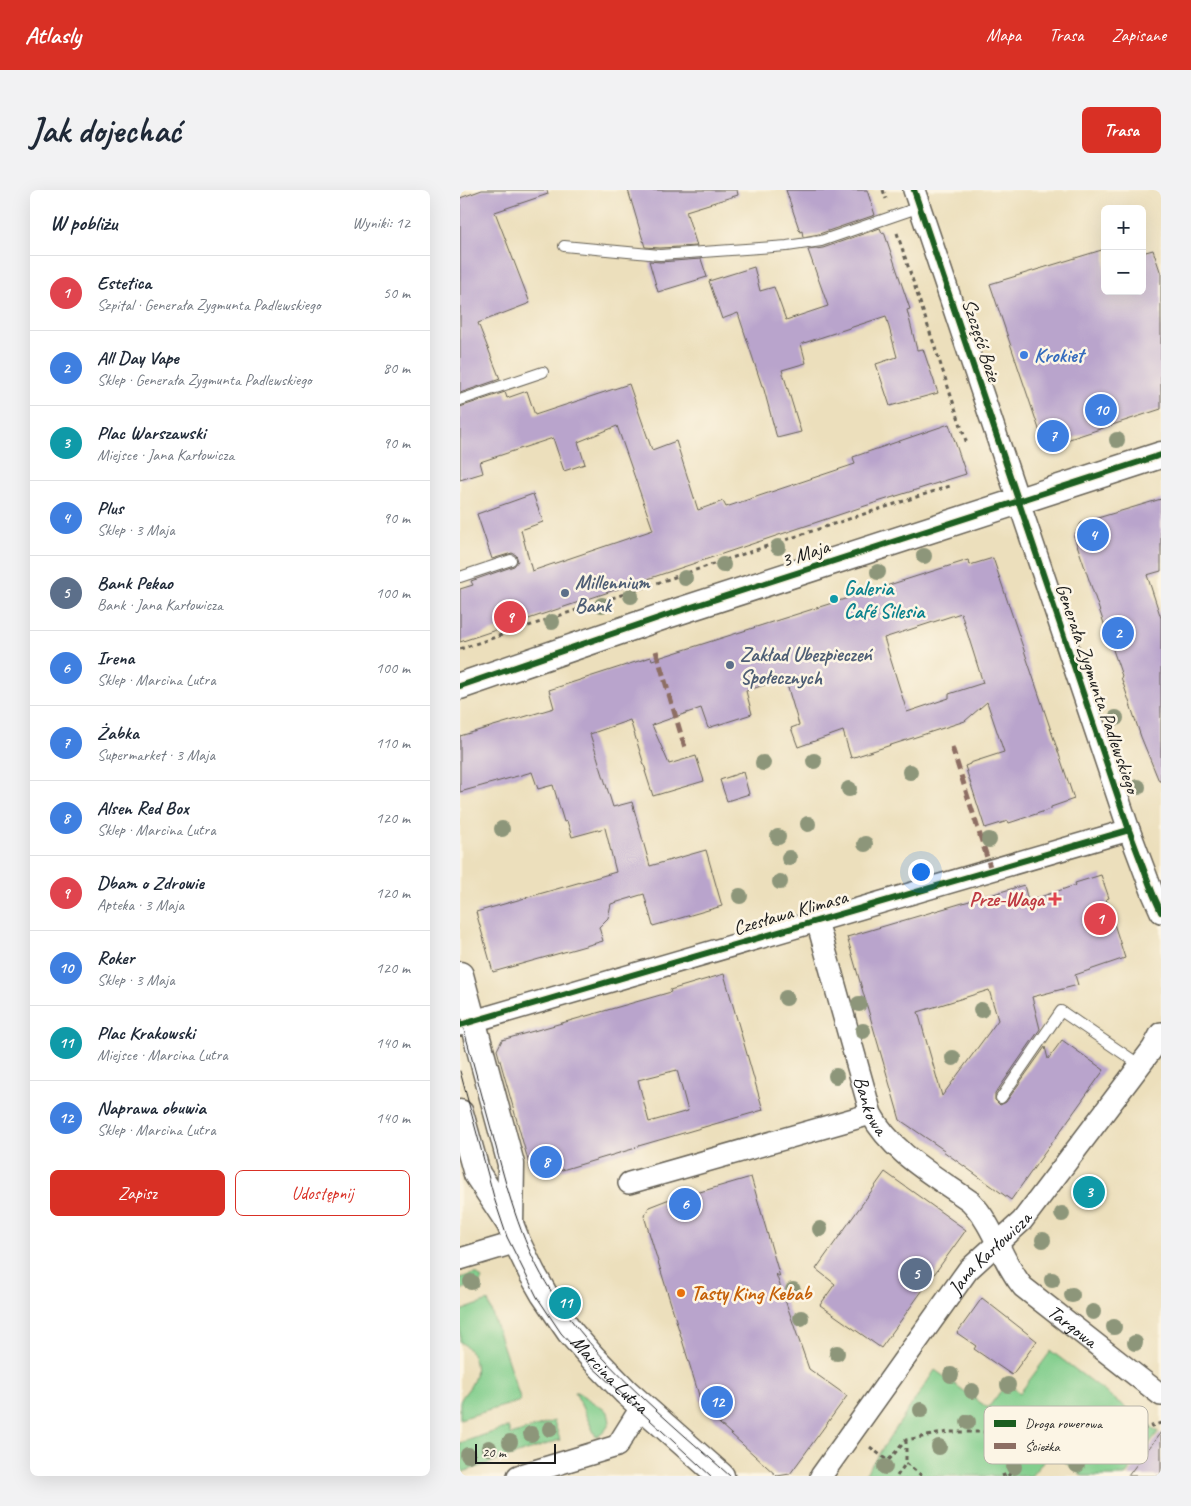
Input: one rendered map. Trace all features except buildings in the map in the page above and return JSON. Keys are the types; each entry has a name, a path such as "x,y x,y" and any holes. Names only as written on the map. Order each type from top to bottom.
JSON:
{"street":[{"name":"Szczęść Boże","path":"917,198 1018,500"},
{"name":"3 Maja","path":"460,686 667,615 1161,455"},
{"name":"Generała Zygmunta Padlewskiego","path":"1018,500 1129,830 1158,899"},
{"name":"Czesława Klimasa","path":"466,1023 1129,830"},
{"name":"Bankowa","path":"817,921 871,1114 879,1129 898,1149 980,1211 989,1224 998,1244"},
{"name":"Marcina Lutra","path":"460,975 466,1023 511,1164 514,1233"},
{"name":"Jana Karłowicza","path":"821,1476 968,1270 1022,1222 1153,1048 1161,1033"},
{"name":"Marcina Lutra","path":"460,1113 477,1174 514,1233 544,1294 570,1332 593,1358 642,1406 721,1476"},
{"path":"629,1183 871,1114"},
{"path":"460,1260 514,1233"},
{"name":"Targowa","path":"998,1244 1012,1274 1023,1287 1161,1395"},
{"path":"518,1476 617,1446 642,1406"}],"lane":[{"path":"564,246 660,255 788,246 821,241 892,216 917,198"},
{"path":"460,400 543,372"},
{"path":"460,577 511,560"},
{"path":"1001,1098 1061,1010 1140,1065"}],"path":[{"path":"883,190 967,444"},
{"path":"460,649 950,486"},
{"path":"1148,1427 1161,1423"},
{"path":"870,1446 888,1461 906,1440 948,1432 984,1432"},
{"path":"897,1476 906,1464 906,1440"},
{"path":"906,1464 922,1476"},
{"path":"1008,1476 1018,1464"},
{"path":"1002,1476 1011,1472"}],"green space":[{"path":"477,1274 482,1279 480,1283 460,1290 460,1278"},
{"path":"488,1301 521,1401 460,1419 460,1403 463,1395 472,1383 475,1366 469,1350 460,1342 460,1311"},
{"path":"1051,1351 1124,1406 990,1406 1007,1383 1020,1393"},
{"path":"935,1370 985,1406 984,1464 1042,1464 1031,1476 864,1476"},
{"path":"575,1392 608,1412 610,1422 608,1427 596,1437"},
{"path":"554,1421 560,1440 460,1473 460,1443 508,1427 511,1435"},
{"path":"1148,1424 1158,1432 1148,1445"},
{"path":"1068,1464 1134,1464 1125,1476 1083,1476"}],"tram line":[{"path":"460,1015 512,1203 532,1257 541,1274 569,1318 611,1367 730,1476"},
{"path":"460,1071 495,1201 507,1237 537,1297 561,1333 588,1363 711,1476"}],"marked path":[{"path":"656,651 686,751"},
{"path":"952,747 991,870"}],"cycle path":[{"path":"914,190 1129,830 1161,912"},
{"path":"460,686 667,615 1161,455"},
{"path":"460,1025 1129,830"}],"place":[{"name":"Krokiet","path":"1024,355"},
{"name":"Roker","path":"1101,410"},
{"name":"Żabka","path":"1053,436"},
{"name":"Plus","path":"1093,535"},
{"name":"Millennium Bank","path":"565,593"},
{"name":"Galeria Café Silesia","path":"834,599"},
{"name":"Dbam o Zdrowie","path":"510,617"},
{"name":"All Day Vape","path":"1118,633"},
{"name":"Zakład Ubezpieczeń Społecznych","path":"730,665"},
{"name":"Prze-Waga","path":"1055,899"},
{"name":"Estetica","path":"1100,919"},
{"name":"Alsen Red Box","path":"546,1162"},
{"name":"Plac Warszawski","path":"1089,1192"},
{"name":"Irena","path":"685,1204"},
{"name":"Bank Pekao","path":"916,1274"},
{"name":"Tasty King Kebab","path":"681,1293"},
{"name":"Plac Krakowski","path":"565,1303"},
{"name":"Naprawa obuwia","path":"717,1402"}]}
